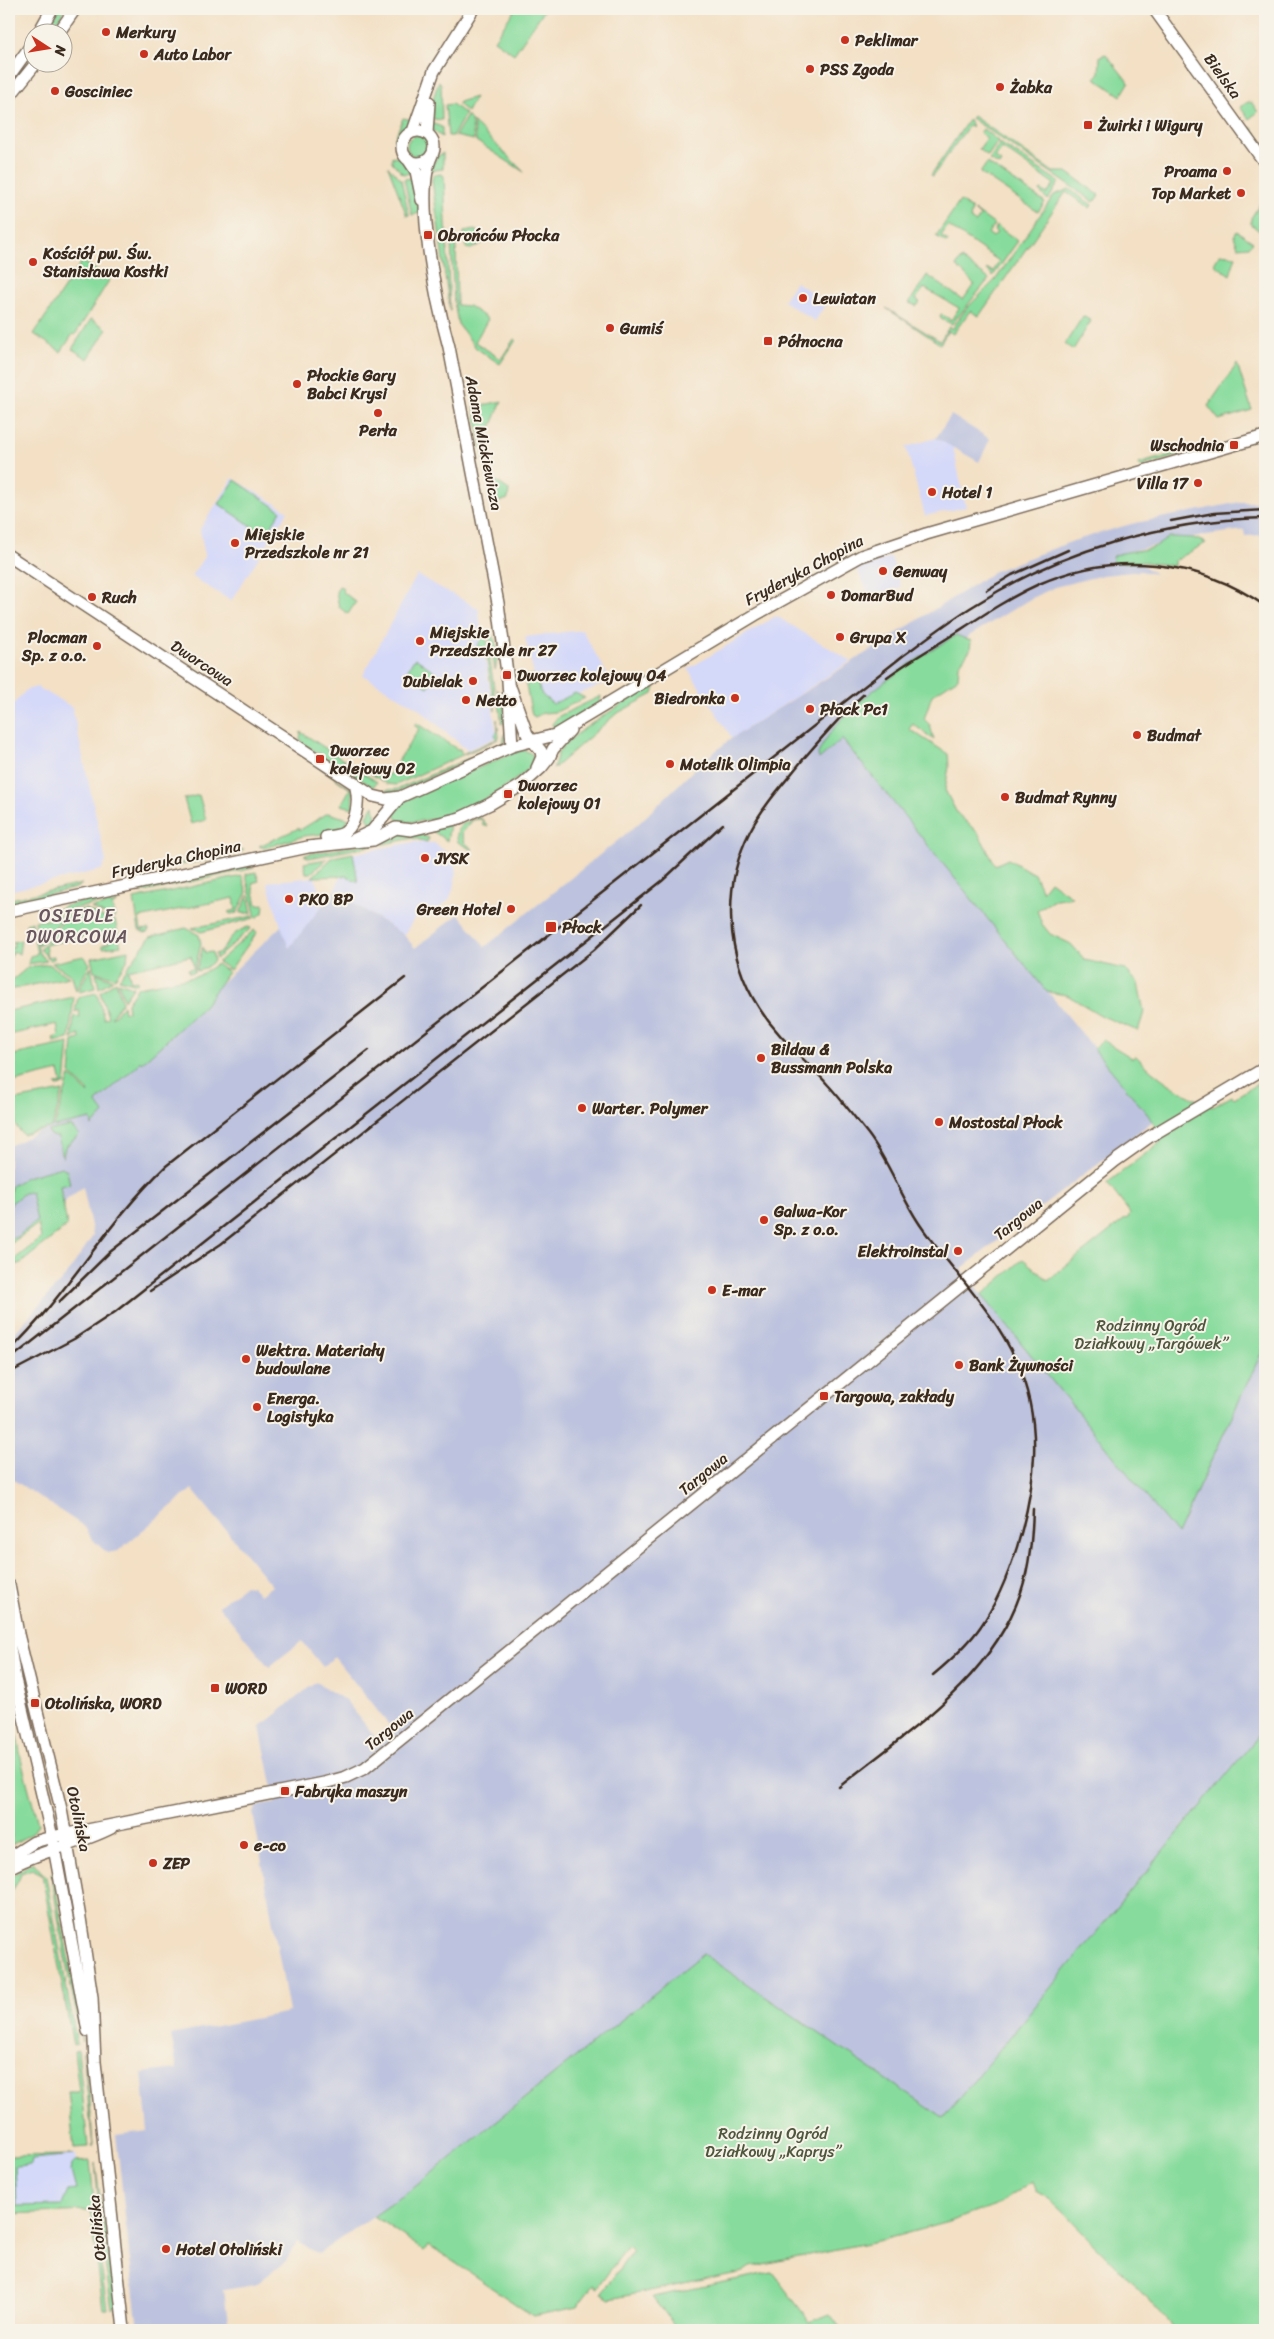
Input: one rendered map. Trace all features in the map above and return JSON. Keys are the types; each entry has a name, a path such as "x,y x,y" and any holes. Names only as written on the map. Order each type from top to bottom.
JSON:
{"street":[{"path":"45,22 52,9"},
{"path":"66,22 74,9"},
{"path":"434,70 428,106 427,133 434,144 432,155 422,162 416,163 408,159 402,150 402,142 413,131 434,70 473,9"},
{"name":"Bielska","path":"1154,9 1265,163"},
{"path":"9,76 22,58"},
{"path":"9,97 28,72"},
{"path":"413,131 427,133"},
{"name":"Adama Mickiewicza","path":"425,211 426,169 432,155"},
{"name":"Adama Mickiewicza","path":"408,159 416,171 425,211 438,307 449,347 491,565 508,681 512,746"},
{"name":"Fryderyka Chopina","path":"351,841 372,831 400,797 512,746 555,735 763,611 861,556 926,534 1265,436"},
{"name":"Dworcowa","path":"9,556 376,797 396,828"},
{"name":"Adama Mickiewicza","path":"508,681 526,734 534,741"},
{"name":"Fryderyka Chopina","path":"9,910 308,847 373,840 396,828 412,830 460,818 508,794 533,774 549,758 553,748 580,720"},
{"path":"533,774 542,757 541,751 534,741"},
{"path":"272,854 300,841 344,834 351,825 358,801 354,782"},
{"path":"376,797 386,799 400,797"},
{"name":"Targowa","path":"9,1868 28,1857 54,1849 67,1839 126,1821 339,1780 365,1768 1115,1161 1149,1137 1265,1068"},
{"name":"Otolińska","path":"9,1586 18,1634 67,1839 92,1997 95,2062 124,2330"},
{"name":"Otolińska","path":"9,1642 52,1836 95,2062"},
{"name":"Targowa","path":"9,1858 34,1842 52,1836 67,1839"}],"shaded area":[{"path":"796,282 827,302 815,321 783,301"},
{"path":"951,415 990,439 979,462 936,438"},
{"path":"936,438 953,447 966,507 925,516 906,447"},
{"name":"Miejskie Przedszkole nr 21","path":"233,478 288,511 231,601 191,576 205,556 200,529"},
{"path":"1240,502 1265,502 1265,535 1245,536 1244,530 1191,537 1125,552 1155,574 1141,571 1103,575 1055,587 1030,599 908,673 842,738 1153,1121 961,1269 1177,1533 1265,1345 1265,1728 943,2118 703,1954 411,2190 318,2254 298,2241 286,2261 255,2285 224,2290 229,2330 138,2330 116,2135 148,2131 142,2073 177,2069 171,2035 289,2012 253,1813 257,1806 276,1803 260,1727 316,1682 346,1701 380,1743 393,1730 334,1657 323,1667 302,1641 269,1667 219,1606 245,1585 251,1586 260,1595 272,1586 192,1489 118,1551 107,1553 91,1538 85,1527 9,1477 9,1339 67,1274 93,1236 83,1187 9,1245 9,1146 91,1107 281,926 289,948 334,891 404,935 415,948 459,914 485,947 637,825 702,762 732,738 995,571 1073,541 1131,524"},
{"path":"891,557 901,587 870,596 856,568"},
{"path":"417,575 478,608 497,737 467,750 418,708 363,675"},
{"path":"776,616 851,661 732,738 688,669"},
{"path":"582,630 611,681 553,704 542,695 534,675 525,637"},
{"path":"37,687 72,707 106,862 101,870 9,891 9,709 26,690"},
{"path":"414,842 434,843 448,853 456,867 455,884 449,900 435,912 415,917 404,935 334,891 352,854"},
{"path":"315,877 323,908 288,949 267,882"},
{"path":"9,1736 14,1762 11,1838 9,1840"},
{"path":"76,2155 82,2208 9,2210 9,2156"}],"green space":[{"path":"59,9 65,9 57,22 52,22"},
{"path":"515,9 545,9 514,54 494,40"},
{"path":"1106,54 1129,83 1121,96 1095,78 1099,74 1100,56"},
{"path":"439,81 441,84 442,120 433,119 433,99"},
{"path":"475,97 467,112 458,104 459,102"},
{"path":"1248,102 1252,103 1258,112 1249,119 1240,107"},
{"path":"452,104 465,114 453,136 448,136 445,105"},
{"path":"467,116 471,120 474,140 455,136"},
{"path":"973,116 1053,172 1067,172 1099,195 1094,202 971,118"},
{"path":"403,118 413,120 410,126 394,140"},
{"path":"969,119 972,127 969,125 933,176 931,175"},
{"path":"473,122 524,172 476,141"},
{"path":"431,123 442,127 442,137 432,130"},
{"path":"1251,127 1265,146 1265,153 1251,133"},
{"path":"983,129 998,141 988,156 979,149 987,138 980,133"},
{"path":"418,135 428,142 429,146 422,156 418,157 408,150 407,146 414,136"},
{"path":"1000,143 1059,182 1048,200 1040,192 1041,190 1047,194 1054,184 1002,148 995,158 1001,162 999,165 989,160"},
{"path":"443,153 443,169 429,171 437,157"},
{"path":"392,156 400,158 413,173 403,174 392,162"},
{"path":"987,163 1045,202 1038,212 980,173"},
{"path":"388,166 401,179 409,215 407,216"},
{"path":"442,174 444,176 450,312 432,180 433,175"},
{"path":"414,178 420,213 412,215 404,179"},
{"path":"1069,189 1092,205 1090,208 1066,192 979,316 970,311 953,334 948,331 940,344 886,308 940,341 949,327 952,329 966,309 996,279 1054,195"},
{"path":"1265,196 1265,236 1251,224 1251,218"},
{"path":"960,201 972,209 970,219 976,223 980,216 974,210 995,225 988,233 993,237 997,233 994,231 997,226 1018,241 993,276 987,270 993,272 999,261 948,226 941,236 948,241 947,243 936,236"},
{"path":"475,230 489,240 471,249 466,248 467,242 464,238 464,232"},
{"path":"1237,231 1253,242 1249,246 1238,247 1234,236"},
{"path":"451,244 456,245 457,305 469,306 488,319 475,342 501,359 514,339 516,340 500,364 476,348 458,324 454,302"},
{"path":"1220,254 1236,256 1230,275 1214,264"},
{"path":"961,259 989,279 952,324 941,319 940,316 941,314 951,320 959,308 924,288 916,299 920,302 917,306 909,303 927,275 963,300 974,284 956,266"},
{"path":"82,261 110,279 75,335 73,334 61,352 34,334"},
{"path":"1083,316 1091,321 1073,350 1065,344"},
{"path":"91,319 107,329 88,359 72,349"},
{"path":"1237,364 1252,410 1219,420 1208,406"},
{"path":"502,401 490,430 482,431 493,479 509,490 508,499 496,503 492,500 474,407"},
{"path":"1192,449 1190,452 1140,467 1138,464"},
{"path":"235,480 281,511 265,535 219,504"},
{"path":"1169,537 1194,538 1206,543 1174,561 1174,566 1144,562 1114,563 1112,557 1116,555 1151,548"},
{"path":"339,586 342,587 343,592 356,602 348,614 339,607 336,592"},
{"path":"486,633 494,688 495,711 486,653 477,646"},
{"path":"489,633 495,640 496,645 497,661 495,670"},
{"path":"956,635 971,641 970,650 959,665 958,678 932,695 924,719 930,725 934,740 913,724 909,729 948,754 949,767 945,790 957,813 979,834 995,865 1008,859 1034,874 1042,891 1050,881 1072,897 1056,899 1037,910 1042,924 1050,934 1071,944 1085,960 1125,969 1138,983 1144,1012 1138,1031 1102,1016 1067,995 1047,992 842,739 819,759 818,754 828,736 859,702 899,672"},
{"path":"415,658 437,673 428,687 406,672"},
{"path":"534,675 542,695 553,704 575,693 585,698 556,712 543,713 535,717 532,715 524,676"},
{"path":"651,687 655,687 653,694 616,714 553,769 559,751 566,743 602,717"},
{"path":"497,689 503,703 506,722 502,724"},
{"path":"601,696 600,702 555,730 552,724 559,716"},
{"path":"497,719 499,737 498,739 396,785 387,784 371,774 373,772 380,776 383,772 389,775 419,729 414,725 416,723 457,749 460,749 462,754 497,739 495,734 498,731"},
{"path":"301,732 377,782 373,787 303,744 300,739"},
{"path":"506,732 505,742 496,748 397,792 382,792 398,789 494,747 502,743"},
{"path":"523,750 531,753 534,757 533,765 505,787 473,806 440,818 404,822 397,819 394,812 397,805 503,757"},
{"path":"318,766 352,789 353,808 341,805 350,789"},
{"path":"199,795 206,820 191,824 184,799"},
{"path":"374,805 376,818 372,826 367,816"},
{"path":"328,813 349,819 344,826 331,833 304,836 264,848 259,846 299,828 300,830"},
{"path":"480,817 482,819 473,820 462,833 465,843 473,849 470,849 458,842 458,831 466,822"},
{"path":"482,819 488,826 483,826"},
{"path":"450,824 447,841 431,830"},
{"path":"416,833 429,838 427,842 413,838 383,844 381,838 390,835"},
{"path":"374,842 375,845 309,858 304,855"},
{"path":"244,850 237,854 135,874 134,872 157,869"},
{"path":"353,853 358,882 347,876 312,877 333,857"},
{"path":"327,859 311,873 306,873 304,863"},
{"path":"247,866 254,868 140,893 139,888"},
{"path":"256,872 259,881 252,883 257,905 264,904 263,913 256,918 246,874"},
{"path":"242,876 247,892 237,913 230,914 228,912 236,910 234,898 139,918 141,930 149,929 149,931 145,933 139,930 134,899"},
{"path":"82,884 76,888 9,904 11,899"},
{"path":"112,895 116,899 55,913 54,911 65,906"},
{"path":"248,895 252,913 240,913"},
{"path":"118,902 112,906 115,917 112,918 91,908"},
{"path":"85,909 112,921 115,920 121,946 103,948 102,945 109,943 106,932 45,945 47,957 40,949 69,913"},
{"path":"66,914 39,946 35,921"},
{"path":"253,916 254,918 201,932 192,928"},
{"path":"32,922 39,953 47,961 28,964 30,956 37,954 31,924 25,925"},
{"path":"248,927 251,928 216,959 215,954 222,951 232,936"},
{"path":"186,928 199,935 201,944 194,972 189,973 188,969 194,968 191,956 128,970 131,981 137,980 137,984 119,979 150,937"},
{"path":"254,930 257,932 230,970 218,962"},
{"path":"21,940 19,954 14,951 9,959 9,948 14,947 13,942"},
{"path":"203,947 205,953 212,952 214,961 204,969 196,971"},
{"path":"128,950 127,961 115,978 94,971 91,958"},
{"path":"54,956 54,959 50,960 47,957"},
{"path":"84,956 90,964 76,991 72,976 52,963"},
{"path":"49,964 69,977 9,990 9,983 28,967"},
{"path":"217,964 228,972 205,1005 96,1102 104,1113 92,1126 91,1119 54,1127 70,1076 89,1094 70,1074 73,1041 80,1039 79,1035 72,1039 74,1015 80,1018 79,1010 75,1012 78,997 97,993 104,1019 108,1017 100,992 116,981 122,1002 111,1017 123,1005 124,1012 128,1011 127,1003 138,987 198,976"},
{"path":"91,967 95,988 79,992 78,991"},
{"path":"96,973 113,980 99,988"},
{"path":"118,982 133,987 124,1000"},
{"path":"74,997 69,1039 54,1042 53,1038 59,1036 57,1024 9,1035 9,1011"},
{"name":"Rodzinny Ogród Działkowy „Targówek”","path":"1103,1040 1132,1058 1136,1056 1172,1086 1213,1107 1232,1096 1234,1098 1265,1079 1265,1345 1177,1534 982,1295 1023,1259 1048,1280 1128,1218 1130,1213 1107,1183 1161,1142 1153,1121 1093,1048"},
{"path":"69,1043 65,1085 57,1086 56,1084 62,1083 59,1071 9,1083 9,1056"},
{"path":"63,1091 52,1127 23,1135 9,1117 9,1101"},
{"path":"71,1126 79,1135 65,1147 63,1158 58,1137 51,1136 48,1131"},
{"path":"62,1167 67,1171 70,1184 60,1186 67,1226 21,1263 15,1265 15,1259 41,1238 38,1224 9,1245 9,1239 17,1237 37,1221 31,1192 24,1193 9,1205 11,1186 26,1177"},
{"name":"Rodzinny Ogród Działkowy „Kaprys”","path":"1265,1728 1265,2330 1175,2330 1130,2280 1062,2211 1044,2196 1037,2193 1033,2181 1001,2203 952,2221 882,2240 750,2267 743,2272 610,2299 602,2292 633,2251 628,2246 597,2288 593,2285 577,2307 533,2316 429,2245 425,2251 374,2216 411,2190 703,1954 943,2118"},
{"path":"16,1731 22,1763 38,1824 33,1833 9,1846 11,1838 14,1762 9,1732"},
{"path":"33,1862 46,1877 77,2044 73,2045 42,1874 32,1869 21,1873 9,1898 9,1878"},
{"path":"51,1873 53,1873 81,2027 82,2042 64,1953"},
{"path":"78,2050 88,2147 74,2148 68,2092 79,2092 74,2051"},
{"path":"83,2052 90,2099 93,2147"},
{"path":"73,2155 32,2159 31,2165 15,2166 17,2206 62,2205 68,2191 76,2190 71,2171 72,2165 75,2162 90,2161 107,2309 103,2309 91,2211 9,2214 9,2156"},
{"path":"95,2163 116,2306 112,2309 102,2241"},
{"path":"772,2272 810,2322 830,2314 842,2330 678,2330 653,2297"}],"railway":[{"path":"1171,521 1214,513 1265,510"},
{"path":"9,1360 939,629 1008,586 1077,554 1151,532 1227,520 1265,518"},
{"path":"987,590 1012,575 1068,550"},
{"path":"887,677 1018,595 1039,584 1067,574 1096,567 1126,564 1155,565 1184,570 1212,578 1239,590 1265,606"},
{"path":"864,694 841,716 805,757 769,802 750,831 741,852 735,875 731,921 739,966 759,1008 784,1039 833,1091 876,1145 915,1218 997,1325 1016,1361 1025,1384 1034,1430 1034,1454 1029,1500 1017,1547 1002,1588 981,1626 971,1640 933,1675"},
{"path":"9,1373 74,1339 115,1312 662,881 723,824"},
{"path":"150,1291 221,1244 594,950 641,905"},
{"path":"9,1351 50,1306 125,1211 166,1166 405,978"},
{"path":"59,1302 110,1252 369,1050"},
{"path":"839,1787 944,1702 968,1678 989,1652 1007,1623 1021,1592 1027,1572 1033,1509"}],"place":[{"name":"Merkury","path":"106,32"},
{"name":"Peklimar","path":"845,40"},
{"name":"Auto Labor","path":"144,54"},
{"name":"PSS Zgoda","path":"810,69"},
{"name":"Żabka","path":"1000,87"},
{"name":"Gosciniec","path":"55,91"},
{"name":"Żwirki i Wigury","path":"1088,125"},
{"name":"Proama","path":"1227,171"},
{"name":"Top Market","path":"1241,193"},
{"name":"Obrońców Płocka","path":"428,235"},
{"name":"Kościół pw. Św. Stanisława Kostki","path":"33,262"},
{"name":"Lewiatan","path":"803,298"},
{"name":"Gumiś","path":"610,328"},
{"name":"Północna","path":"768,341"},
{"name":"Płockie Gary Babci Krysi","path":"297,384"},
{"name":"Perła","path":"378,413"},
{"name":"Wschodnia","path":"1234,445"},
{"name":"Villa 17","path":"1198,483"},
{"name":"Hotel 1","path":"932,492"},
{"name":"Miejskie Przedszkole nr 21","path":"235,543"},
{"name":"Genway","path":"883,571"},
{"name":"DomarBud","path":"831,595"},
{"name":"Ruch","path":"92,597"},
{"name":"Grupa X","path":"840,637"},
{"name":"Miejskie Przedszkole nr 27","path":"420,641"},
{"name":"Plocman Sp. z o.o.","path":"97,646"},
{"name":"Dworzec kolejowy 04","path":"507,675"},
{"name":"Dubielak","path":"473,681"},
{"name":"Biedronka","path":"735,698"},
{"name":"Netto","path":"466,700"},
{"name":"Płock Pc1","path":"810,709"},
{"name":"Budmat","path":"1137,735"},
{"name":"Dworzec kolejowy 02","path":"320,759"},
{"name":"Motelik Olimpia","path":"670,764"},
{"name":"Dworzec kolejowy 01","path":"508,794"},
{"name":"Budmat Rynny","path":"1005,797"},
{"name":"JYSK","path":"425,858"},
{"name":"PKO BP","path":"289,899"},
{"name":"Green Hotel","path":"511,909"},
{"name":"Płock","path":"551,927"},
{"name":"Bildau & Bussmann Polska","path":"761,1058"},
{"name":"Warter. Polymer","path":"582,1108"},
{"name":"Mostostal Płock","path":"939,1122"},
{"name":"Galwa-Kor Sp. z o.o.","path":"764,1220"},
{"name":"Elektroinstal","path":"958,1251"},
{"name":"E-mar","path":"712,1290"},
{"name":"Wektra. Materiały budowlane","path":"246,1359"},
{"name":"Bank Żywności","path":"959,1365"},
{"name":"Targowa, zakłady","path":"824,1396"},
{"name":"Energa. Logistyka","path":"257,1407"},
{"name":"WORD","path":"215,1688"},
{"name":"Otolińska, WORD","path":"35,1703"},
{"name":"Fabryka maszyn","path":"285,1791"},
{"name":"e-co","path":"244,1845"},
{"name":"ZEP","path":"153,1863"},
{"name":"Hotel Otoliński","path":"166,2249"}],"district":[{"name":"OSIEDLE DWORCOWA","path":"77,926"}]}
